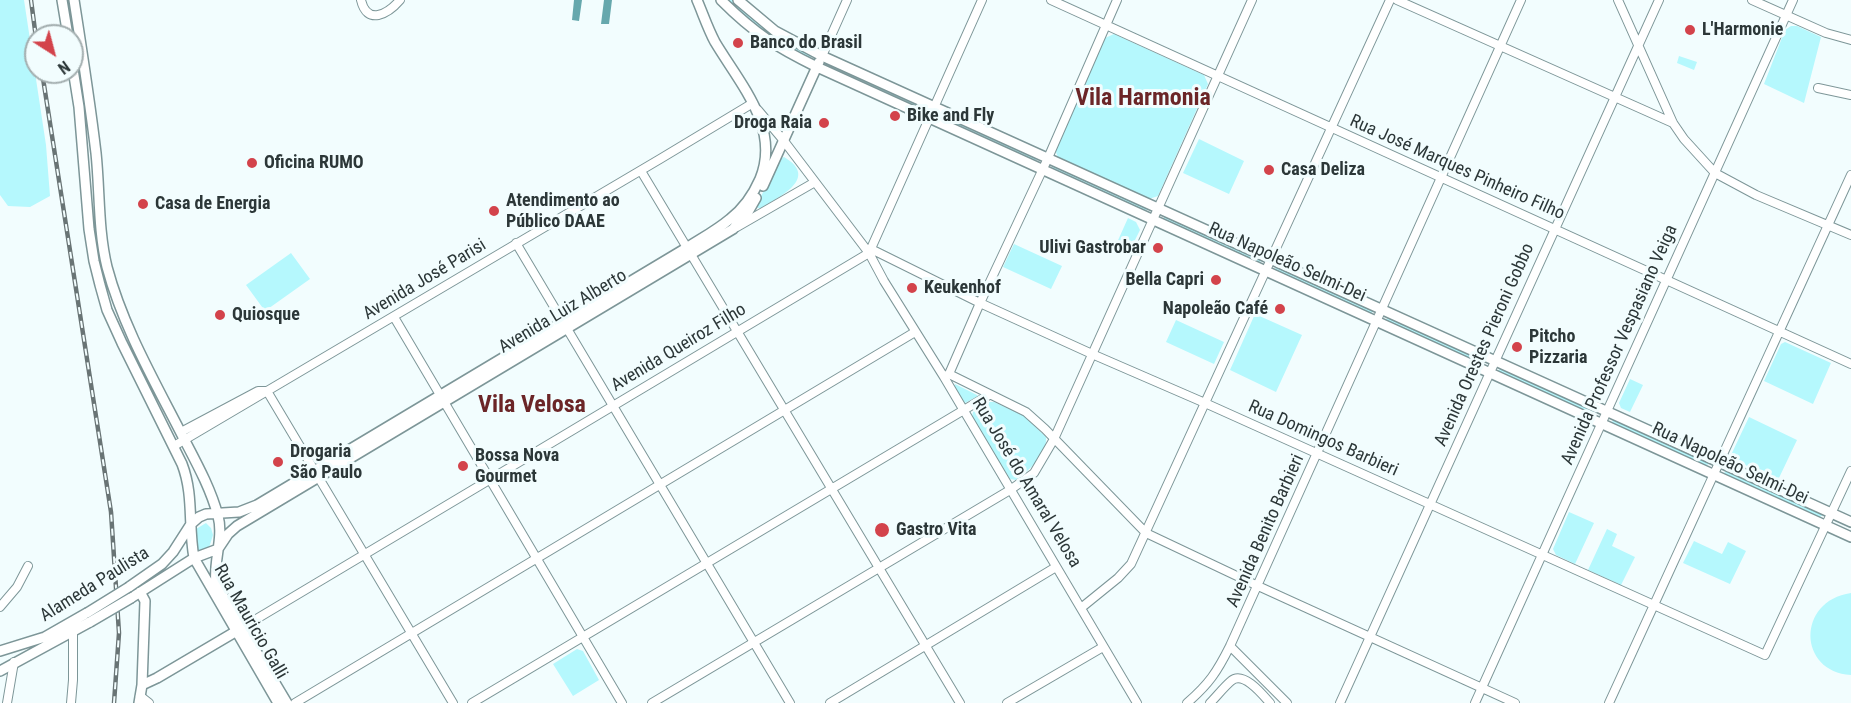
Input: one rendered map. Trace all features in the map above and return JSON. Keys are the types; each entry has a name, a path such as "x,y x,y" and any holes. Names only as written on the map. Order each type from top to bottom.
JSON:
{"main road":[{"path":"62,0 66,24"},
{"path":"74,0 90,104 100,225 106,264 127,325 183,436 218,514"},
{"name":"Rua José do Amaral Velosa","path":"697,0 714,39 755,106 766,137"},
{"name":"Rua Napoleão Selmi-Dei","path":"721,0 759,35 817,67 1851,537"},
{"name":"Rua Napoleão Selmi-Dei","path":"738,0 775,31 822,56 1851,522"},
{"name":"Avenida Luiz Alberto","path":"194,558 218,549 228,534 237,526 317,473 690,251 733,229 748,213 756,198 822,56"},
{"path":"75,84 89,230 96,269 107,310 188,479 194,558"},
{"name":"Avenida Luiz Alberto","path":"690,251 731,219 756,190 764,170 766,137"},
{"name":"Avenida Luiz Alberto","path":"191,524 199,517 239,512 317,473"},
{"name":"Rua Mauricio Galli","path":"218,514 220,527 216,584 238,630 288,703"},
{"name":"Alameda Paulista","path":"88,618 162,564 173,552 191,524"},
{"name":"Rua Mauricio Galli","path":"194,558 238,630 278,703"},
{"name":"Alameda Paulista","path":"0,671 88,618 131,598 194,558"},
{"path":"140,592 145,601 140,700"},
{"name":"Alameda Paulista","path":"1,650 71,628"},
{"name":"Avenida Queiroz Filho","path":"142,685 238,630"}],"street":[{"path":"361,0 364,9 371,15 380,16 392,10 400,0"},
{"name":"Avenida Luiz Alberto","path":"822,56 847,0"},
{"path":"870,251 982,0"},
{"name":"Rua José Marques Pinheiro Filho","path":"1051,0 1851,364"},
{"path":"1117,0 1048,158 947,376 1026,412 1146,533 1369,638 1515,703"},
{"path":"652,703 1010,490 1034,473 1054,439 1252,0"},
{"path":"1081,608 1118,578 1131,564 1390,0"},
{"path":"1397,0 1673,123"},
{"name":"Avenida Benito Barbieri","path":"1187,703 1206,687 1218,671 1230,646 1521,0"},
{"path":"1618,0 1673,123 1692,148 1715,172 1756,195 1851,235"},
{"name":"Avenida Orestes Pieroni Gobbo","path":"1340,703 1659,0"},
{"path":"1752,0 1826,33 1851,40"},
{"name":"Avenida Professor Vespasiano Veiga","path":"1475,703 1793,0"},
{"path":"1818,88 1851,95"},
{"name":"Avenida José Parisi","path":"174,446 183,436 267,391 516,243 755,106"},
{"name":"Rua José do Amaral Velosa","path":"755,106 870,251 884,281 915,332 947,376 964,411 1137,703"},
{"path":"641,171 960,703"},
{"path":"1609,703 1851,175"},
{"path":"733,229 815,182"},
{"path":"516,243 790,703"},
{"name":"Rua Domingos Barbieri","path":"870,251 1092,354 1318,453 1765,655 1825,526"},
{"name":"Avenida Queiroz Filho","path":"238,630 870,251"},
{"path":"884,281 886,258"},
{"path":"394,317 622,703"},
{"path":"295,703 915,332"},
{"path":"267,391 453,703"},
{"path":"472,703 989,395"},
{"path":"1825,526 1851,471"},
{"path":"0,607 28,567"},
{"path":"830,703 1056,567"},
{"path":"71,628 73,680 71,703"},
{"path":"1230,646 1287,703"},
{"path":"1007,703 1103,647"},
{"path":"7,703 14,662"},
{"path":"1210,703 1232,679 1238,678 1252,686 1270,703"},
{"path":"140,700 149,703"}],"shaded area":[{"path":"0,0 24,0 28,24 24,24 24,84 37,84 46,145 50,196 30,207 8,206 0,195"},
{"path":"574,0 582,0 579,21 572,20"},
{"path":"604,0 612,0 609,24 601,24"},
{"path":"726,0 733,0 769,31 810,54 811,58 808,59 769,39"},
{"path":"1791,26 1797,26 1821,37 1804,103 1764,84 1785,30"},
{"path":"1114,34 1204,75 1208,84 1158,196 1149,199 1058,158 1055,149 1105,38"},
{"path":"1679,56 1697,62 1694,70 1677,63"},
{"path":"830,64 921,104 921,106 918,109 828,68"},
{"path":"942,116 983,135 990,135 1036,157 1036,160 1031,161 940,120"},
{"path":"1199,139 1244,161 1229,194 1183,173"},
{"path":"784,157 794,165 798,172 797,179 786,193 758,208 756,206 780,159"},
{"path":"1055,165 1148,209 1143,211 1053,170 1052,166"},
{"path":"1165,216 1258,258 1261,260 1260,263 1162,220"},
{"path":"1128,218 1136,222 1140,230 1128,254 1115,247"},
{"path":"1014,244 1062,266 1051,289 1003,267"},
{"path":"291,253 310,279 265,311 246,285"},
{"path":"1278,266 1372,309 1373,312 1369,314 1277,272 1275,268"},
{"path":"1255,314 1302,335 1276,392 1230,370"},
{"path":"1390,318 1482,359 1483,363 1480,364 1388,323 1386,319"},
{"path":"1176,320 1224,342 1214,364 1166,342"},
{"path":"1785,342 1831,363 1813,404 1764,381 1781,344"},
{"path":"1505,369 1596,411 1596,413 1593,415 1500,374 1498,371"},
{"path":"1630,379 1643,385 1630,412 1621,408 1619,403"},
{"path":"955,384 978,396 965,403 954,387"},
{"path":"987,402 994,402 1024,416 1046,437 1041,456 1016,480 1010,479 972,417 973,412"},
{"path":"1749,417 1797,440 1778,480 1732,459 1731,455"},
{"path":"1613,419 1709,464 1704,466 1615,425 1612,423"},
{"path":"1726,471 1823,515 1818,518 1725,476"},
{"path":"1569,512 1594,523 1575,564 1556,555 1553,549"},
{"path":"206,523 213,535 208,551 198,555 194,540 196,529"},
{"path":"1607,529 1617,534 1612,546 1635,557 1621,585 1588,570"},
{"path":"1694,541 1722,554 1728,542 1746,551 1730,584 1683,563"},
{"path":"1851,593 1851,675 1834,671 1821,662 1813,650 1810,636 1813,622 1820,609 1833,599"},
{"path":"577,649 583,651 599,680 573,696 553,664"}],"railway":[{"path":"31,0 34,24"},
{"path":"44,84 111,512 119,633 114,703"}],"place":[{"name":"L'Harmonie","path":"1690,30"},
{"name":"Banco do Brasil","path":"738,43"},
{"name":"Bike and Fly","path":"895,116"},
{"name":"Droga Raia","path":"824,123"},
{"name":"Oficina RUMO","path":"252,163"},
{"name":"Casa Deliza","path":"1269,170"},
{"name":"Casa de Energia","path":"143,204"},
{"name":"Atendimento ao Público DAAE","path":"494,211"},
{"name":"Ulivi Gastrobar","path":"1158,248"},
{"name":"Bella Capri","path":"1216,280"},
{"name":"Keukenhof","path":"912,288"},
{"name":"Napoleão Café","path":"1280,309"},
{"name":"Quiosque","path":"220,315"},
{"name":"Pitcho Pizzaria","path":"1517,347"},
{"name":"Drogaria São Paulo","path":"278,462"},
{"name":"Bossa Nova Gourmet","path":"463,466"},
{"name":"Gastro Vita","path":"882,530"}],"district":[{"name":"Vila Harmonia","path":"1143,99"},
{"name":"Vila Velosa","path":"532,406"}]}
